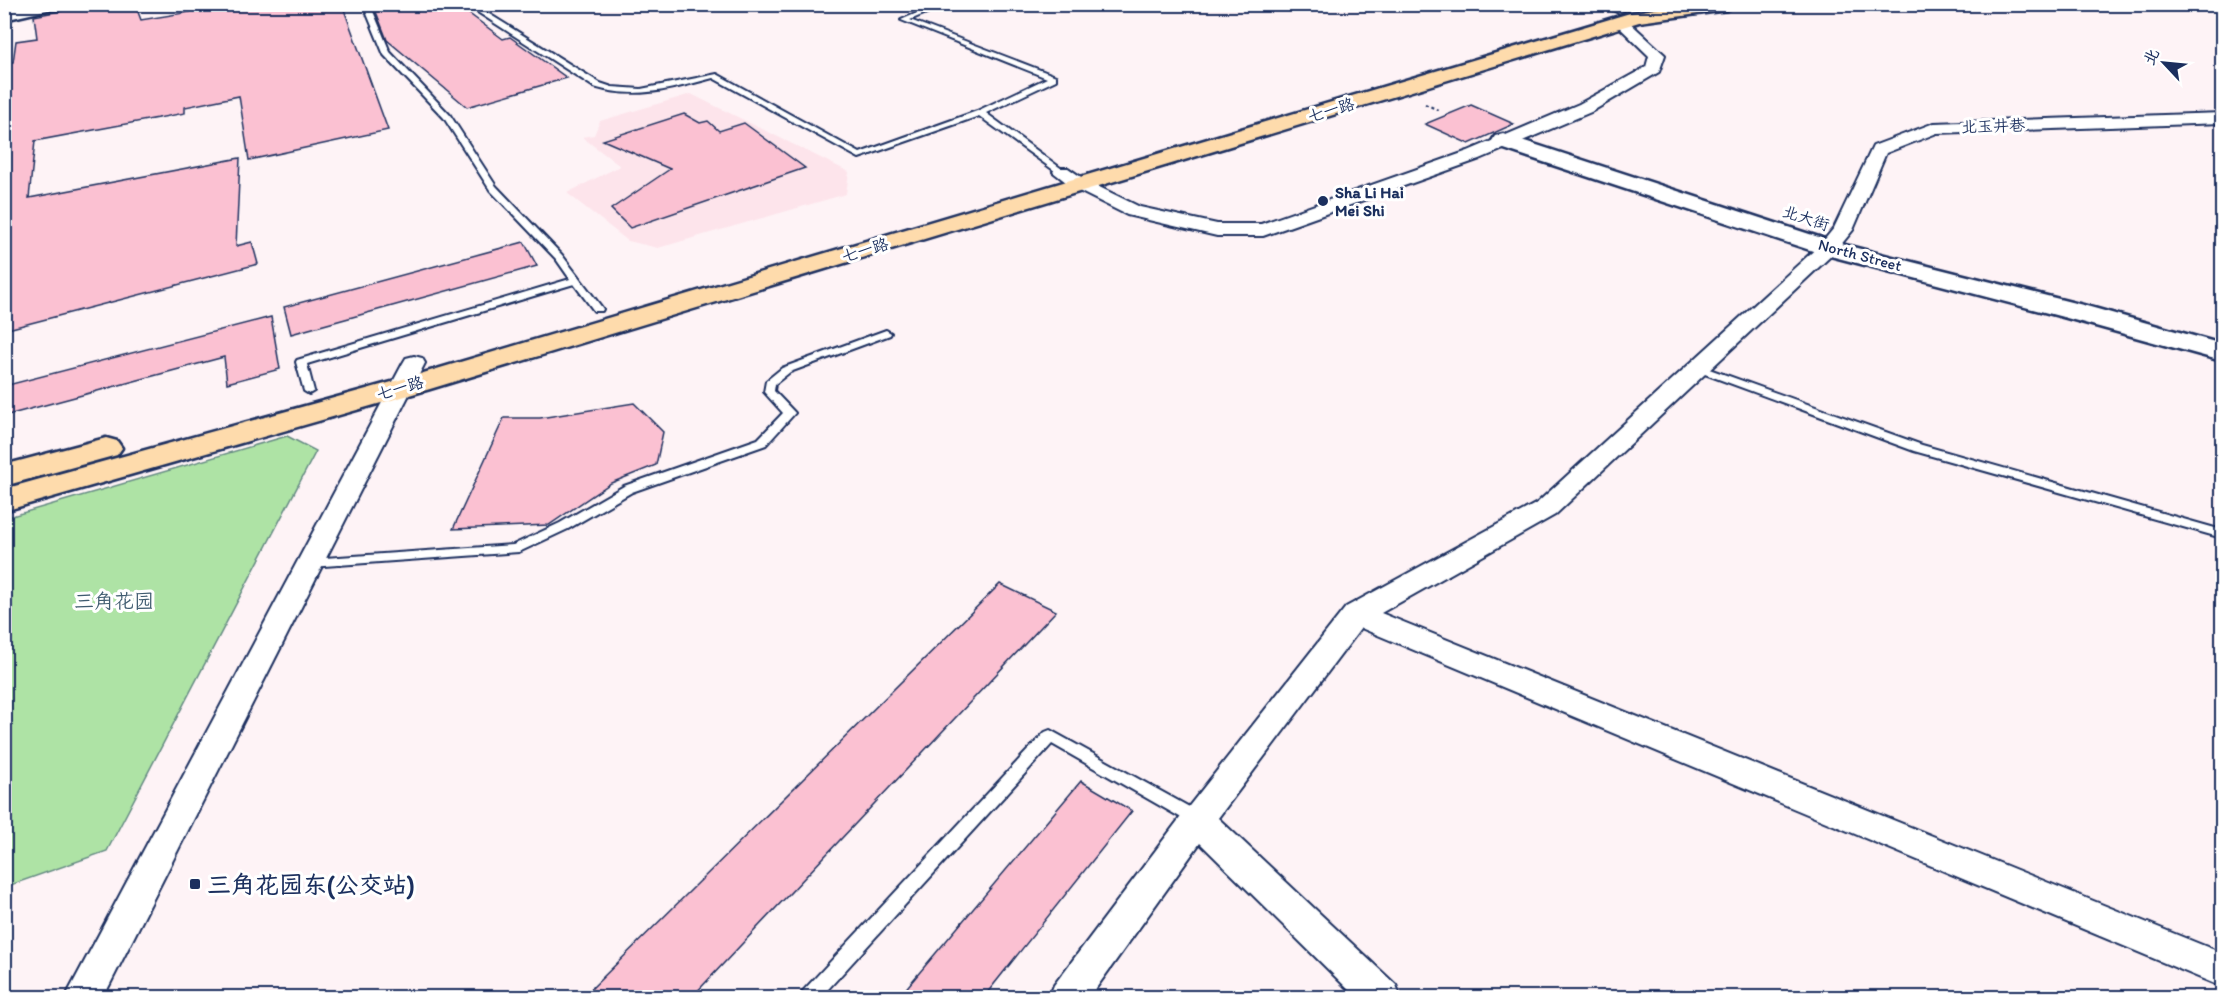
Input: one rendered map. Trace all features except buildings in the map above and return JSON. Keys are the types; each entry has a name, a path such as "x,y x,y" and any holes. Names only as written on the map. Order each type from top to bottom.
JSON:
{"main road":[{"path":"4,15 50,4"},
{"name":"七一路","path":"4,500 407,375 1072,179 1615,12 1650,4"},
{"name":"七一路","path":"1615,12 1637,17 1718,10"},
{"name":"北大街","path":"1530,130 1835,239 2223,337"},
{"name":"North Street","path":"1503,141 2073,311 2223,353"},
{"name":"七一路","path":"4,476 309,392 407,375 598,309 1072,179"}],"street":[{"path":"1072,179 1134,211 1217,230 1263,230 1474,155 1585,108 1653,69 1657,55 1615,12"},
{"name":"北玉井巷","path":"1835,239 1879,150 1934,128 2223,118"},
{"path":"1067,998 1198,820 1356,614 1546,509 1835,239"},
{"path":"83,998 407,375"},
{"path":"1356,614 2223,970"},
{"path":"1198,820 1383,998"}],"lane":[{"path":"366,4 387,53 447,117 493,188 559,257 598,309"},
{"path":"468,4 608,90 642,92 714,76 859,156 980,113 1053,78 904,20 945,4"},
{"path":"980,113 1072,179"},
{"path":"309,392 301,363 577,280"},
{"path":"309,563 515,549 564,526 628,489 762,442 789,413 769,392 770,383 786,370 886,333"},
{"path":"1698,368 1918,448 2223,534"},
{"path":"808,998 1050,735 1198,820"}],"path":[{"path":"1689,4 1718,10"}],"shaded area":[{"path":"691,94 849,172 846,194 658,248 628,241 567,193 620,166 582,137 594,135 600,121"}],"green space":[{"name":"三角花园","path":"287,436 316,451 107,851 5,887 5,518"}],"place":[{"name":"Sha Li Hai Mei Shi","path":"1323,201"},
{"name":"三角花园东(公交站)","path":"195,884"}]}
